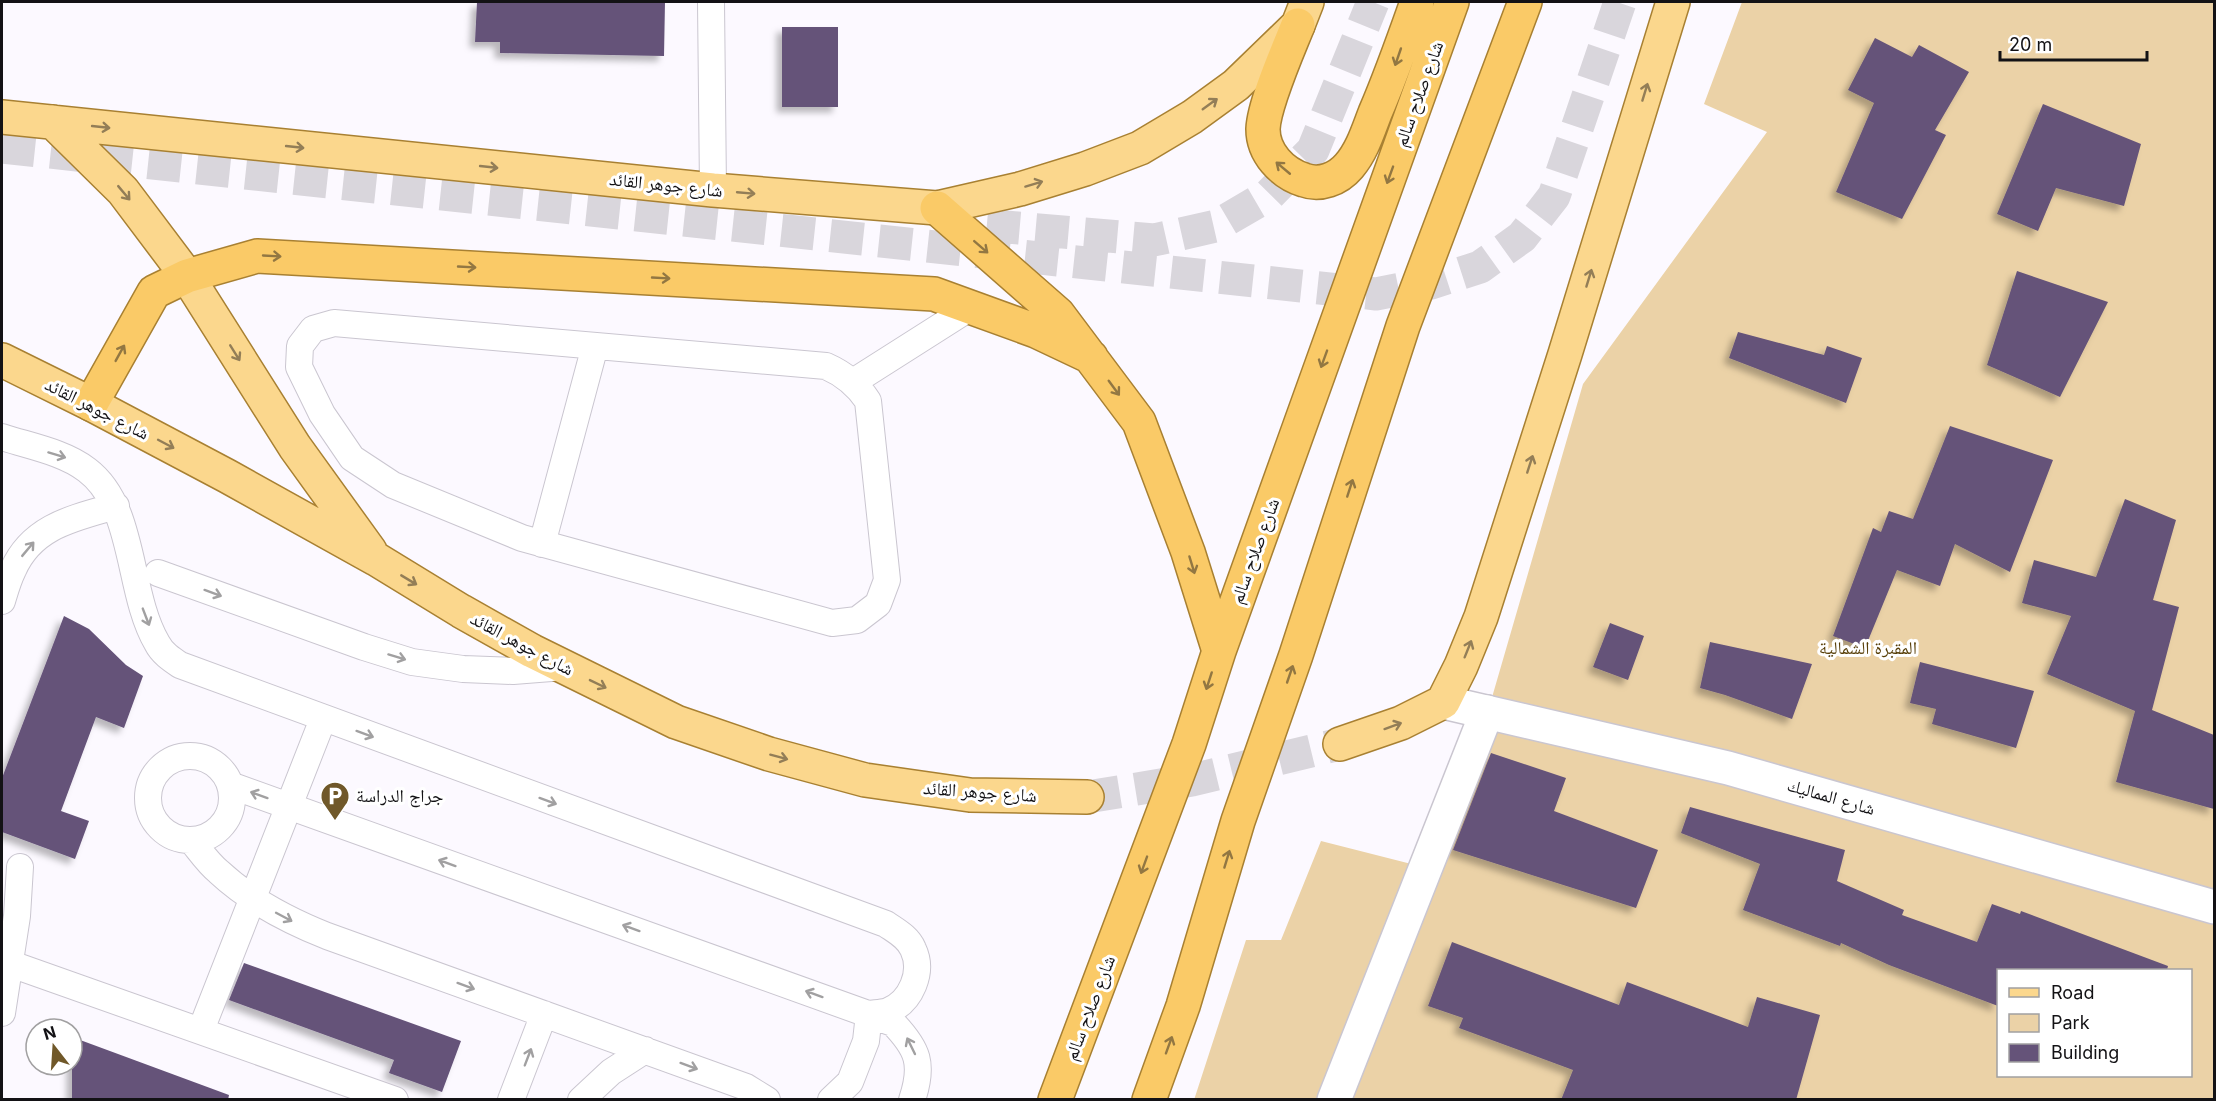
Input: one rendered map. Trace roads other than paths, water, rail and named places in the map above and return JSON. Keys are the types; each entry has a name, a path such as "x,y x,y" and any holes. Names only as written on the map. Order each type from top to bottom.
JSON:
{"highway":[{"path":"1303,13 1267,112 1263,130 1267,147 1274,160 1288,173 1312,182 1322,182 1340,175 1359,153 1394,68 1417,2"},
{"name":"شارع صلاح سالم","path":"1055,1100 1189,744 1219,651 1452,2"},
{"path":"1149,1100 1183,1006 1238,821 1300,645 1403,326 1525,2"},
{"path":"937,208 1058,314 1138,422 1188,552 1219,651"},
{"path":"91,404 154,292 187,276 257,255 934,294 1036,331 1091,357"}],"main road":[{"path":"1340,744 1401,723 1443,702 1461,666 1481,617 1565,354 1673,2"},
{"name":"شارع جوهر القائد","path":"2,117 713,190 937,208 1020,189 1085,169 1140,148 1192,117 1236,85 1303,13"},
{"path":"52,122 123,191 187,276 295,447 376,559"},
{"name":"شارع جوهر القائد","path":"2,360 91,404 376,559 461,611 564,667 676,722 769,754 865,780 970,795 1087,797"}],"street":[{"name":"شارع المماليك","path":"1443,702 1728,768 2214,907"},
{"path":"1334,1100 1487,712"}],"lane":[{"path":"711,2 713,190"},
{"path":"853,382 971,307"},
{"path":"334,323 595,346 826,366 853,382 868,401 887,580 878,604 857,620 831,623 522,538 393,485 352,458 322,414 299,366 300,346 313,329 334,323"},
{"path":"542,544 595,346"},
{"path":"2,437 68,459 88,470 104,486 116,506 140,602 157,645 180,665 886,924 902,934 913,948 917,967 914,985 904,1000 888,1011 869,1014"},
{"path":"2,601 14,568 26,549 43,533 65,520 116,506"},
{"path":"158,573 412,662 473,670 513,671 564,667"},
{"path":"201,1030 323,719"},
{"path":"196,756 211,761 223,771 230,785 232,800 229,815 219,828 207,837 191,840 176,838 162,830 153,819 147,804 148,789 154,774 165,763 180,757 196,756"},
{"path":"230,785 894,1023 911,1041 919,1065 912,1100"},
{"path":"191,840 218,872 253,899 287,920 746,1087 767,1100"},
{"path":"2,1013 17,916 20,867"},
{"path":"11,964 395,1100"},
{"path":"511,1100 544,1014"},
{"path":"831,1100 850,1082 866,1041 869,1014"},
{"path":"581,1100 611,1072 645,1050"}],"tunnel":[{"path":"938,221 1154,240 1216,226 1269,195 1313,150 1373,2"},
{"path":"2,147 1376,294 1431,283 1480,267 1522,237 1554,196 1620,2"},
{"path":"1087,797 1192,780 1340,744"}],"place":[{"name":"جراج الدراسة","path":"335,822"}],"park label":[{"name":"المقبرة الشمالية","path":"1868,648"}]}
